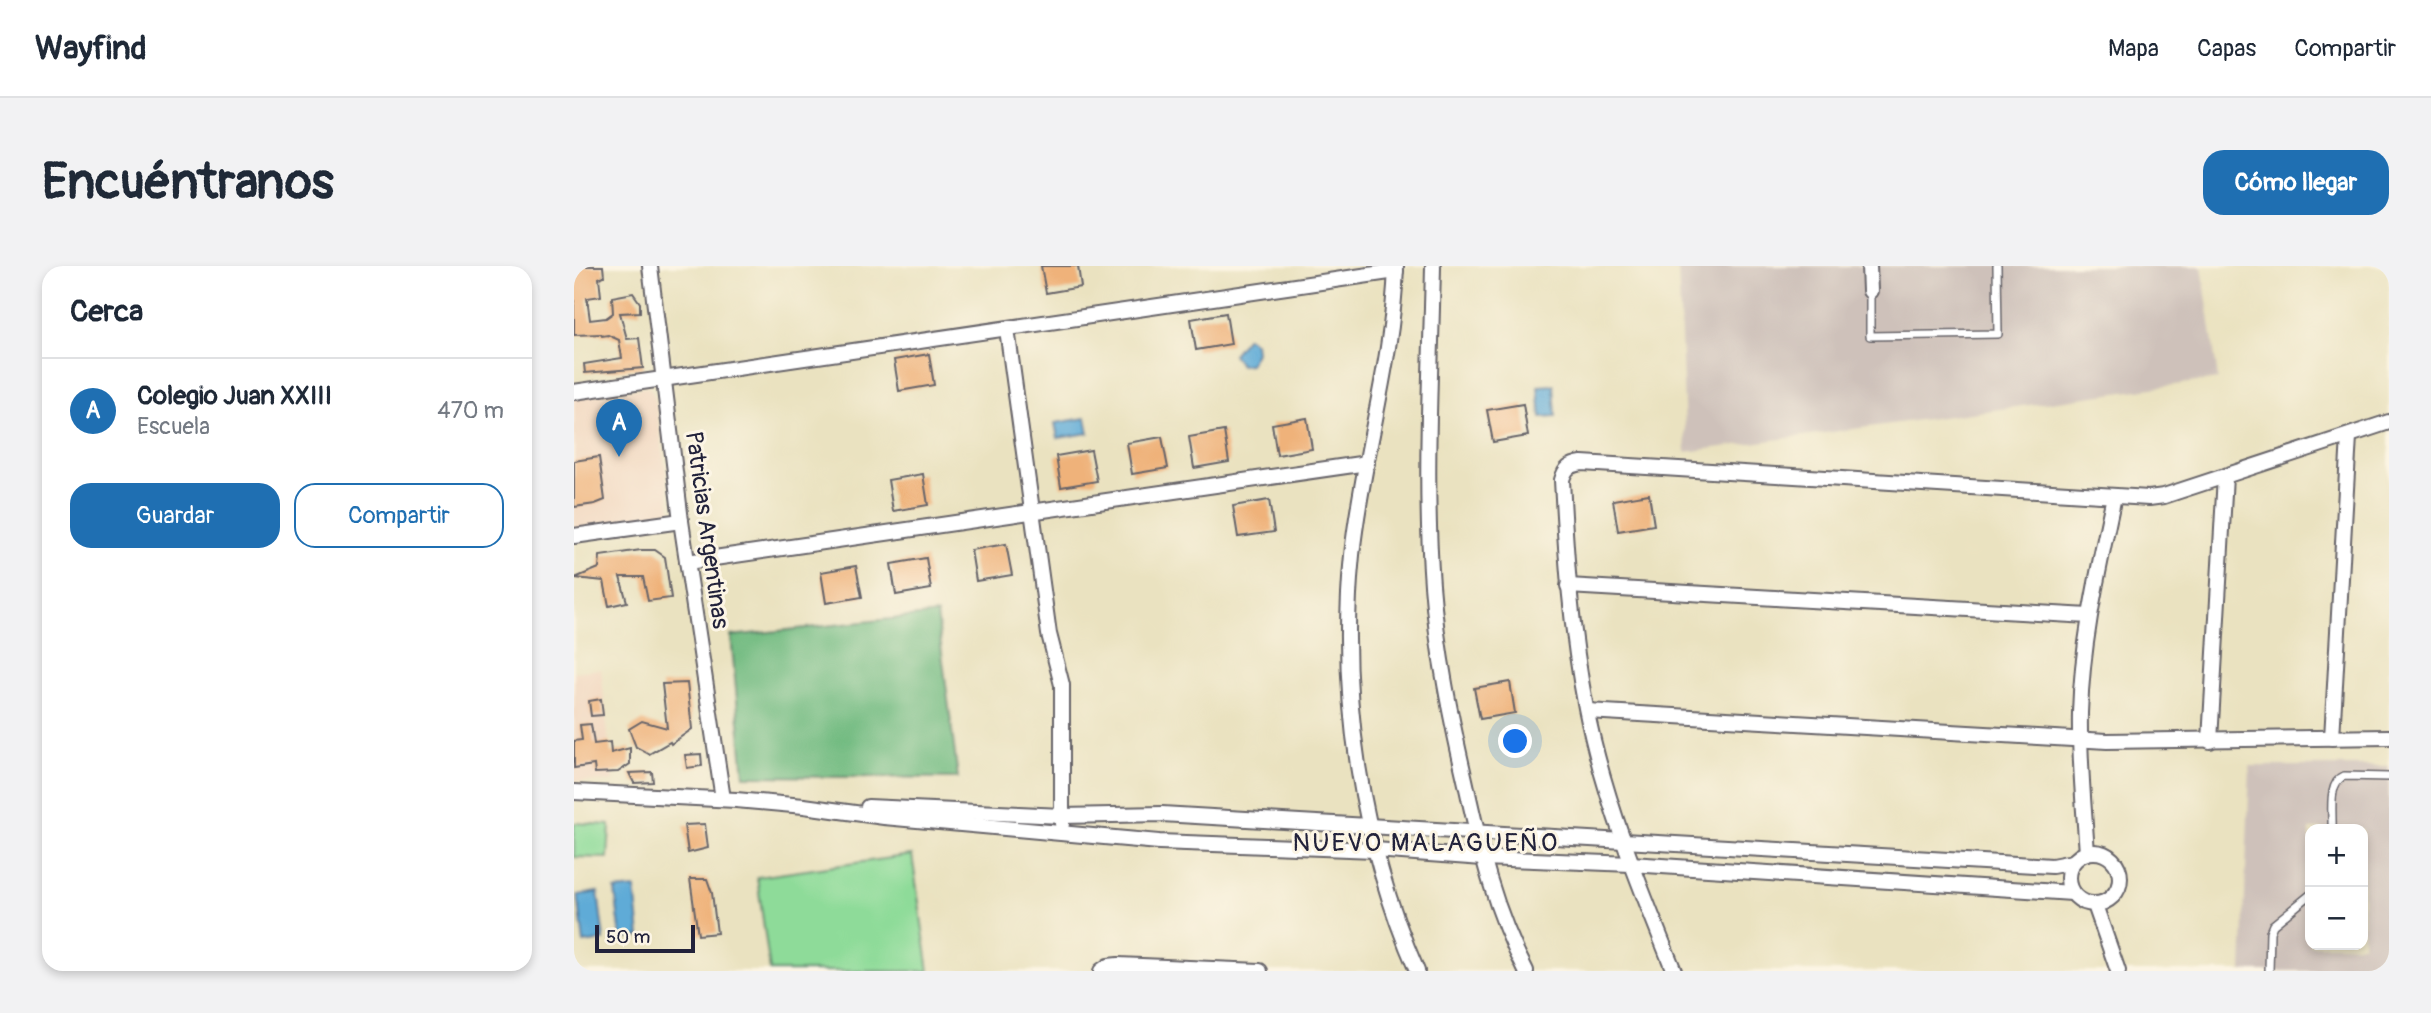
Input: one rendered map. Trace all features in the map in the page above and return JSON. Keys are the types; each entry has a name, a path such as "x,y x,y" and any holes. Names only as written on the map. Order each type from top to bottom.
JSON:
{"street":[{"name":"Patricias Argentinas","path":"650,266 681,521 723,799"},
{"path":"1433,266 1428,506 1432,589 1450,708 1476,832 1507,934 1526,971"},
{"path":"1869,266 1870,291"},
{"path":"574,392 1007,329 1396,268 1392,328 1352,554 1349,649 1352,705 1369,827 1374,850 1417,971"},
{"path":"1007,329 1049,634 1063,693 1062,832"},
{"path":"1674,971 1622,840 1587,711 1568,586 1562,480 1565,471 1572,465 1581,463 2148,498 2164,496 2389,422"},
{"path":"2332,738 2349,436"},
{"path":"687,562 1367,463"},
{"path":"2210,741 2225,476"},
{"path":"2087,853 2080,740 2082,680 2089,616 2114,496"},
{"path":"574,536 681,521"},
{"path":"1568,586 2089,616"},
{"path":"1587,711 2080,740 2210,741 2389,737"},
{"path":"574,792 723,799 884,817 1184,843 1631,864 2072,893 2086,904 2095,905 2112,898 2117,891 2120,873 2111,859 2096,852 2087,853 2073,862 2052,866 1162,814 1062,816 934,808 804,806"},
{"path":"2072,893 2067,877 2073,862"},
{"path":"2095,905 2118,971"},
{"path":"1101,971 1108,966 1118,965 1260,971"}],"lane":[{"path":"1870,291 1871,336 1998,334 1997,266"},
{"path":"2332,824 2334,786 2339,778 2389,777"},
{"path":"2269,971 2270,933 2273,925 2305,899"}],"shaded area":[{"path":"1678,266 2202,266 2218,379 1686,452"},
{"path":"649,387 655,398 672,515 574,529 574,398"},
{"path":"601,669 613,782 574,781 574,672"},
{"path":"2250,766 2389,766 2389,971 2242,971"}],"green space":[{"path":"937,614 958,778 744,776 731,636"},
{"path":"574,823 610,825 608,858 574,857"},
{"path":"912,855 929,971 770,971 757,877"}],"water":[{"path":"1247,337 1255,343 1256,352 1250,364 1240,365 1233,354"},
{"path":"1554,385 1556,416 1541,417 1538,386"},
{"path":"1086,418 1089,433 1058,438 1055,423"},
{"path":"635,888 640,936 621,938 615,890"},
{"path":"598,892 604,940 584,943 578,895"}],"building":[{"path":"574,266 603,266 604,276 599,278 601,296 587,298 590,320 606,318 613,313 612,297 633,293 640,303 640,312 620,313 627,339 639,338 643,368 585,373 584,364 622,358 619,340 601,334 574,335"},
{"path":"1041,266 1078,266 1081,287 1046,293"},
{"path":"1226,313 1231,344 1196,350 1191,319"},
{"path":"929,354 934,385 899,391 894,360"},
{"path":"1523,404 1528,436 1493,442 1487,410"},
{"path":"1307,418 1312,449 1277,455 1272,424"},
{"path":"1224,431 1229,462 1194,468 1189,437"},
{"path":"1162,437 1168,468 1132,474 1127,443"},
{"path":"1091,450 1097,481 1061,487 1056,456"},
{"path":"599,457 605,500 574,507 574,461"},
{"path":"923,474 928,505 893,511 888,480"},
{"path":"1649,494 1654,525 1618,531 1613,500"},
{"path":"1269,500 1274,532 1238,537 1233,506"},
{"path":"1006,544 1012,575 976,581 971,550"},
{"path":"655,550 665,557 671,598 648,601 643,577 620,577 627,602 609,606 604,581 575,578 599,568 600,556"},
{"path":"926,558 931,589 896,595 891,564"},
{"path":"856,566 862,597 826,603 821,572"},
{"path":"1510,682 1515,713 1480,719 1474,688"},
{"path":"687,683 692,729 671,744 670,742 649,754 636,747 629,729 642,721 667,728 662,684"},
{"path":"601,699 603,715 591,716 589,701"},
{"path":"591,724 594,744 610,742 611,753 630,748 630,764 618,772 595,773 594,765 574,768 574,741 582,740 580,725"},
{"path":"701,754 702,766 687,768 685,755"},
{"path":"652,772 653,782 634,783 629,773"},
{"path":"705,824 708,848 688,853 684,825"},
{"path":"690,879 707,879 712,893 717,933 698,935"}],"place":[{"name":"Colegio Juan XXIII","path":"619,457"}],"district":[{"name":"NUEVO MALAGUEÑO","path":"1426,843"}]}
